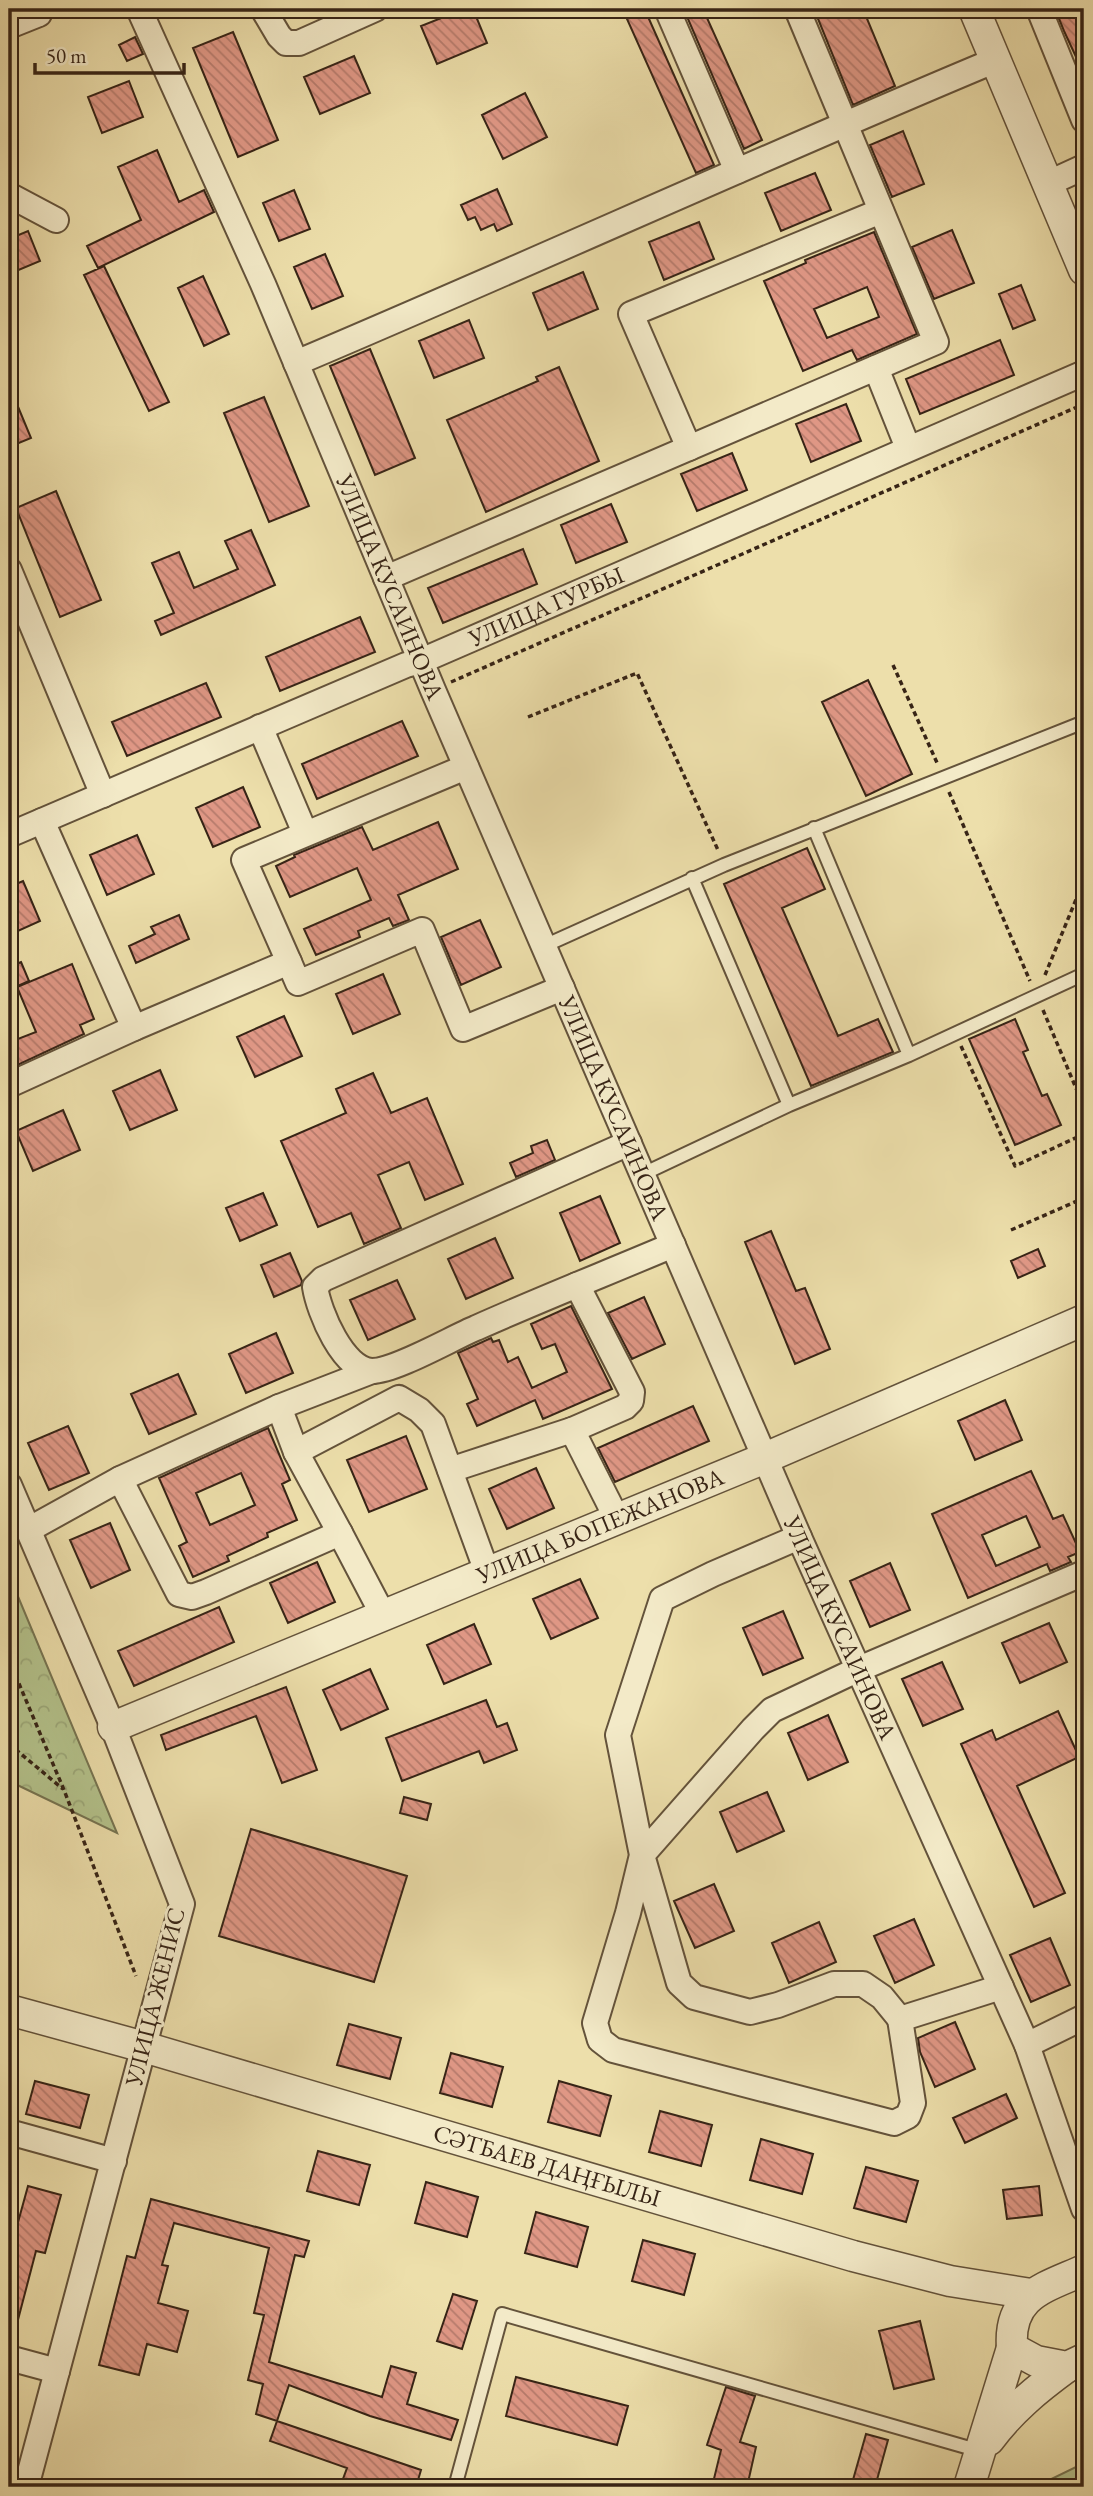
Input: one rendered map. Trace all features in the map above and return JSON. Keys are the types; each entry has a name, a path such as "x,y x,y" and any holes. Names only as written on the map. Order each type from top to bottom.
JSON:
{"street":[{"name":"УЛИЦА КУСАИНОВА","path":"140,9 296,363 433,690 799,1537 1027,2045 1084,2209"},
{"path":"263,9 286,43 299,43 375,9"},
{"path":"667,9 737,171"},
{"path":"386,578 936,342 797,9"},
{"path":"974,9 1084,270"},
{"path":"1039,9 1084,120"},
{"path":"9,26 39,14"},
{"path":"296,363 523,267 845,123 996,60"},
{"path":"1049,183 1084,167"},
{"path":"9,195 56,220"},
{"path":"689,448 631,314 881,211"},
{"path":"876,368 908,448"},
{"name":"УЛИЦА ГУРБЫ","path":"9,835 406,665 421,661 1084,373"},
{"path":"9,570 103,795"},
{"path":"260,727 305,833"},
{"path":"466,767 244,860 298,983 422,930 463,1028 562,988"},
{"path":"42,821 134,1028"},
{"path":"9,1085 289,962"},
{"path":"372,1371 354,1364 339,1347 317,1298 315,1287 323,1279 629,1143"},
{"path":"28,1530 120,1479 279,1408 372,1371 393,1366 673,1245"},
{"path":"450,1470 572,1430 625,1407 631,1401 632,1392 577,1285"},
{"name":"УЛИЦА БОПЕЖАНОВА","path":"113,1727 765,1458 1084,1320"},
{"path":"296,1452 399,1398 419,1410 433,1424 487,1572"},
{"path":"279,1408 296,1452 383,1615"},
{"path":"572,1430 617,1519"},
{"path":"120,1479 179,1594 192,1597 206,1592 340,1533"},
{"name":"УЛИЦА ЖЕНИС","path":"9,1485 113,1727 182,1903 26,2487"},
{"path":"799,1537 662,1599 618,1735 642,1855 679,1983 694,1997 750,2012 778,2005 834,1984 863,1984 882,1997 900,2019 913,2103 908,2116 894,2123 613,2050 600,2040 595,2023 628,1913 642,1855 772,1710 859,1669 1084,1573"},
{"path":"900,2019 1001,1987"},
{"name":"СӘТБАЕВ ДАҢҒЫЛЫ","path":"9,2010 144,2047 853,2256 950,2281"},
{"path":"1027,2045 1084,2017"},
{"path":"9,2132 114,2161"},
{"path":"968,2487 1012,2340 1016,2311 1031,2294 1084,2270"},
{"path":"950,2281 1031,2294"},
{"path":"950,2281 995,2311 1012,2340 1036,2361 1076,2363"},
{"path":"9,2358 57,2371"},
{"path":"980,2451 1005,2419 1028,2396 1076,2363"}],"lane":[{"path":"544,946 692,878 1084,722"},
{"path":"814,828 909,1055"},
{"path":"692,878 789,1105"},
{"path":"643,1174 789,1105 909,1055 1084,974"},
{"path":"455,2487 502,2314 980,2451"}],"path":[{"path":"433,690 1077,407 1084,422"},
{"path":"893,665 1084,1107"},
{"path":"528,717 636,673 724,865"},
{"path":"1036,996 1084,880"},
{"path":"956,1034 1015,1166 1084,1134"},
{"path":"1011,1230 1084,1198"},
{"path":"9,1660 64,1790 136,1976"},
{"path":"9,1744 64,1790"}],"green space":[{"path":"9,1575 117,1833 9,1781"},
{"path":"1084,2463 1084,2487 1035,2487"}],"building":[{"path":"464,9 473,9 487,43 437,64 421,26"},
{"path":"703,9 762,140 744,149 685,12"},
{"path":"814,9 863,9 895,86 853,105"},
{"path":"1055,9 1084,9 1084,74 1064,31"},
{"path":"645,10 714,165 696,173 627,19"},
{"path":"233,32 278,140 238,157 193,48"},
{"path":"135,37 143,54 127,61 119,45"},
{"path":"354,56 370,93 320,114 304,77"},
{"path":"129,81 143,117 102,133 88,97"},
{"path":"525,93 547,137 503,159 482,115"},
{"path":"903,131 924,184 892,197 870,145"},
{"path":"157,150 179,202 204,190 214,212 98,268 87,246 141,220 118,167"},
{"path":"815,173 831,210 781,231 765,193"},
{"path":"497,189 512,224 497,231 494,224 481,230 475,217 468,220 461,205"},
{"path":"294,190 310,229 279,241 263,203"},
{"path":"699,222 714,259 664,280 649,242"},
{"path":"952,230 974,283 934,299 912,247"},
{"path":"28,231 40,261 9,274 9,239"},
{"path":"874,232 917,334 857,360 852,350 803,371 764,281 806,263 805,260","holes":["867,287 879,317 827,338 814,309"]},
{"path":"325,254 343,296 312,309 294,267"},
{"path":"104,266 169,402 149,411 84,275"},
{"path":"583,272 598,309 548,330 533,293"},
{"path":"203,276 229,334 204,346 178,288"},
{"path":"1021,285 1035,320 1013,329 999,294"},
{"path":"469,320 484,358 434,378 419,341"},
{"path":"1000,340 1014,375 920,414 906,379"},
{"path":"370,349 415,458 375,475 330,366"},
{"path":"559,367 599,461 486,512 447,420 538,381 536,377"},
{"path":"9,385 31,438 9,447"},
{"path":"264,397 309,506 269,522 224,413"},
{"path":"846,404 861,441 811,462 796,424"},
{"path":"732,453 747,490 697,511 681,474"},
{"path":"56,491 101,600 60,617 16,508"},
{"path":"611,504 627,542 576,563 561,525"},
{"path":"251,530 275,585 161,635 155,621 174,613 152,563 179,552 194,588 238,569 225,541"},
{"path":"523,549 537,584 443,623 428,588"},
{"path":"360,617 375,652 280,691 266,657"},
{"path":"868,680 912,774 866,796 822,702"},
{"path":"206,683 221,717 127,756 112,722"},
{"path":"402,721 418,756 317,799 302,764"},
{"path":"243,787 260,827 213,847 196,808"},
{"path":"438,822 458,869 398,895 409,920 393,926 389,918 358,931 360,937 316,955 304,929 371,900 357,868 290,897 276,866 295,857 294,855 362,827 373,850"},
{"path":"137,835 154,874 107,895 90,855"},
{"path":"807,848 825,889 782,908 838,1036 878,1019 893,1052 811,1086 724,884"},
{"path":"23,881 40,921 9,935 9,887"},
{"path":"179,915 189,939 136,963 129,946 155,934 151,927"},
{"path":"480,920 501,967 461,985 441,937"},
{"path":"21,962 29,981 9,990 9,967"},
{"path":"72,964 94,1019 80,1025 84,1034 9,1069 9,1054 14,1052 10,1042 36,1032 17,987"},
{"path":"383,974 400,1014 353,1034 336,994"},
{"path":"284,1016 302,1056 255,1077 237,1037"},
{"path":"1015,1019 1028,1050 1023,1052 1042,1096 1047,1094 1061,1125 1015,1145 969,1039"},
{"path":"160,1070 177,1110 130,1130 113,1091"},
{"path":"373,1073 391,1113 427,1098 463,1184 425,1200 409,1162 378,1175 401,1228 364,1244 351,1213 318,1227 281,1141 346,1113 336,1089"},
{"path":"63,1110 80,1150 33,1171 16,1131"},
{"path":"547,1140 555,1160 516,1177 510,1163 533,1153 531,1146"},
{"path":"263,1193 277,1225 240,1241 226,1208"},
{"path":"600,1196 620,1243 580,1261 560,1213"},
{"path":"771,1231 796,1291 805,1288 830,1349 795,1364 745,1242"},
{"path":"495,1238 513,1278 466,1299 448,1259"},
{"path":"1038,1249 1045,1266 1018,1278 1011,1261"},
{"path":"290,1253 302,1281 301,1285 274,1297 261,1265"},
{"path":"397,1280 415,1319 368,1340 350,1300"},
{"path":"644,1297 665,1344 632,1359 608,1313"},
{"path":"571,1306 612,1389 543,1419 535,1400 477,1426 467,1404 478,1399 458,1353 491,1338 493,1342 499,1340 508,1362 518,1357 532,1388 567,1372 555,1344 542,1349 531,1324"},
{"path":"276,1333 293,1373 246,1393 229,1354"},
{"path":"178,1374 196,1414 149,1434 131,1394"},
{"path":"1005,1400 1022,1440 975,1460 958,1421"},
{"path":"693,1406 709,1441 615,1482 598,1448"},
{"path":"68,1426 89,1473 49,1490 28,1443"},
{"path":"268,1428 290,1480 282,1484 297,1520 267,1533 268,1537 227,1556 229,1561 193,1577 179,1546 187,1542 159,1478","holes":["241,1473 255,1505 210,1525 196,1493"]},
{"path":"406,1436 427,1489 369,1512 347,1460"},
{"path":"536,1468 554,1508 507,1529 489,1489"},
{"path":"1031,1471 1053,1519 1063,1515 1080,1552 1068,1557 1071,1562 1050,1571 1047,1564 968,1598 932,1514","holes":["1026,1516 1040,1547 996,1566 982,1535"]},
{"path":"110,1523 130,1570 91,1588 70,1540"},
{"path":"317,1562 335,1602 288,1623 270,1583"},
{"path":"890,1563 910,1610 870,1627 850,1581"},
{"path":"580,1579 598,1618 551,1639 533,1599"},
{"path":"219,1607 234,1642 134,1686 118,1651"},
{"path":"783,1611 803,1658 763,1675 743,1628"},
{"path":"1049,1623 1067,1662 1020,1683 1002,1643"},
{"path":"474,1624 491,1664 444,1684 427,1645"},
{"path":"942,1662 963,1709 923,1726 902,1679"},
{"path":"370,1669 388,1709 341,1730 323,1690"},
{"path":"286,1687 317,1770 282,1783 256,1716 166,1750 161,1735"},
{"path":"486,1700 497,1727 507,1723 517,1750 484,1763 479,1751 402,1781 386,1738"},
{"path":"1058,1711 1079,1757 1017,1786 1065,1893 1034,1907 961,1744 992,1730 996,1740"},
{"path":"828,1715 848,1762 808,1780 788,1733"},
{"path":"767,1792 784,1831 737,1852 720,1812"},
{"path":"404,1797 431,1804 427,1820 400,1813"},
{"path":"251,1829 407,1876 374,1982 219,1936"},
{"path":"714,1884 734,1931 695,1948 674,1901"},
{"path":"914,1919 934,1965 895,1983 874,1936"},
{"path":"819,1922 836,1962 789,1983 772,1943"},
{"path":"1050,1938 1070,1985 1031,2002 1010,1955"},
{"path":"955,2022 975,2069 935,2087 920,2052 918,2038"},
{"path":"349,2024 401,2038 390,2079 337,2065"},
{"path":"451,2053 503,2067 492,2107 440,2093"},
{"path":"35,2081 89,2095 80,2128 26,2114"},
{"path":"559,2081 611,2096 600,2136 548,2122"},
{"path":"1006,2094 1017,2118 965,2143 953,2118"},
{"path":"660,2111 712,2125 701,2166 649,2152"},
{"path":"761,2139 813,2154 802,2194 750,2180"},
{"path":"318,2151 370,2165 359,2205 307,2191"},
{"path":"866,2167 918,2181 906,2222 854,2208"},
{"path":"426,2182 478,2197 467,2237 415,2223"},
{"path":"28,2186 61,2195 45,2253 36,2251 14,2335 9,2335 9,2255"},
{"path":"1039,2186 1042,2215 1007,2219 1003,2190"},
{"path":"151,2199 309,2241 304,2257 295,2255 269,2362 382,2397 391,2366 416,2373 407,2404 458,2420 451,2440 370,2416 289,2385 277,2421 256,2414 263,2384 248,2380 264,2315 254,2313 269,2248 174,2223 162,2265 168,2266 158,2303 188,2311 177,2352 147,2344 139,2375 99,2365 127,2256 135,2258"},
{"path":"536,2212 588,2227 577,2267 525,2253"},
{"path":"643,2240 695,2254 684,2295 632,2281"},
{"path":"453,2294 477,2301 462,2349 437,2341"},
{"path":"920,2321 934,2379 894,2389 879,2331"},
{"path":"516,2377 628,2406 617,2445 506,2416"},
{"path":"726,2387 755,2396 740,2442 756,2447 747,2487 712,2487 721,2450 707,2445"},
{"path":"277,2421 421,2470 416,2487 340,2487 347,2468 270,2441"},
{"path":"866,2434 888,2440 875,2487 851,2487"}]}
